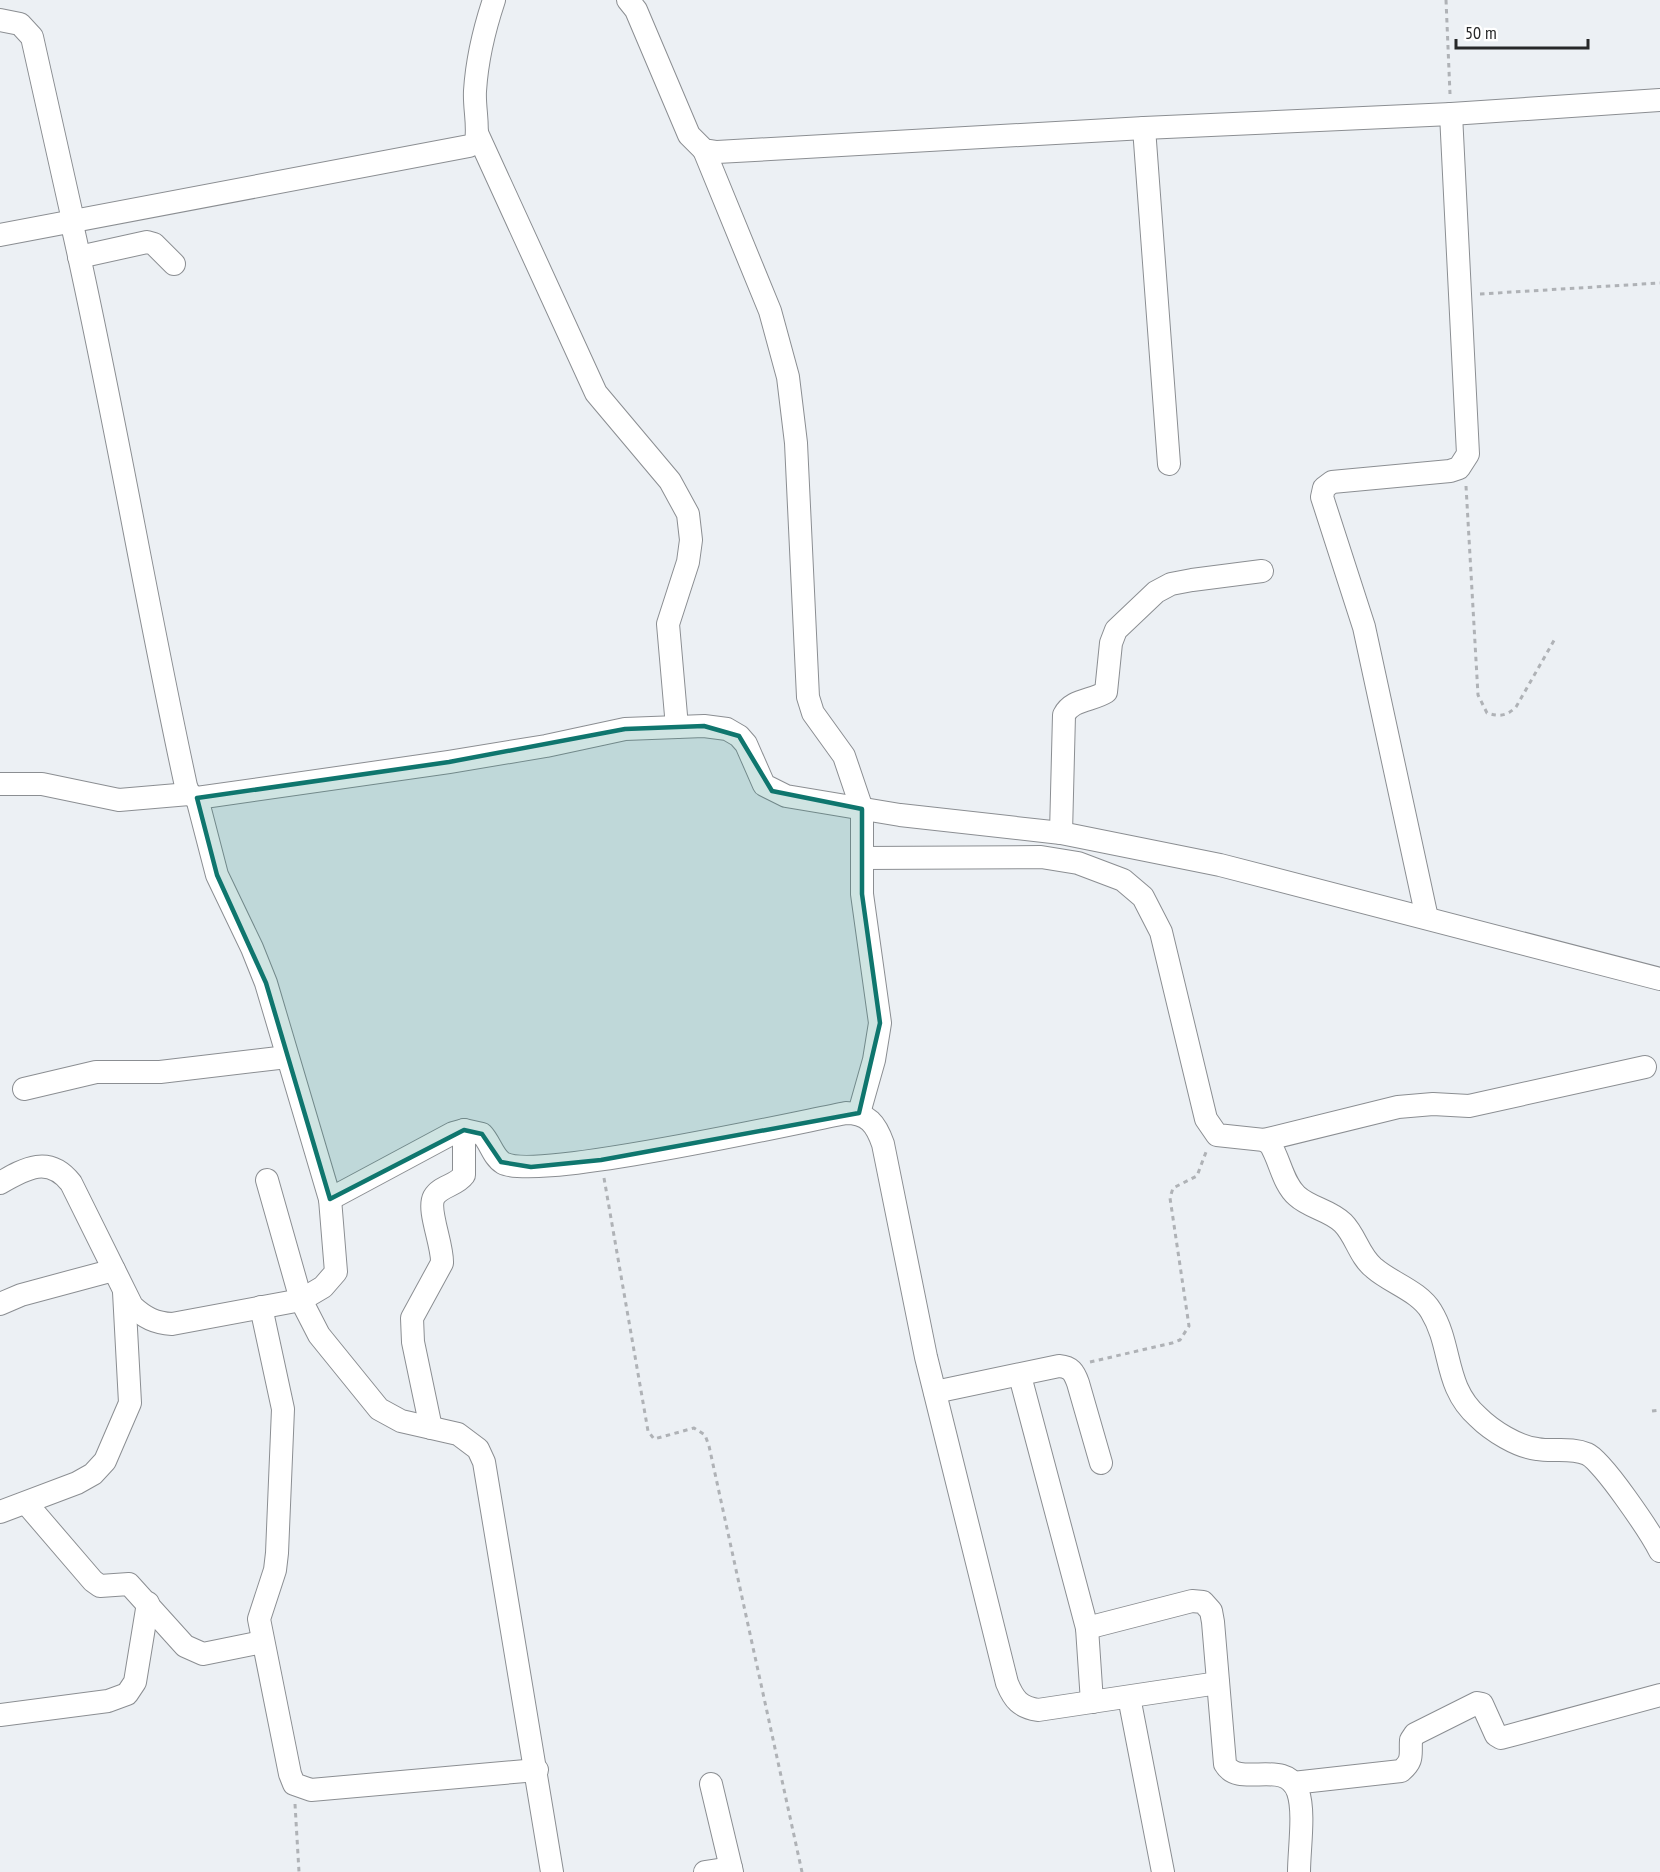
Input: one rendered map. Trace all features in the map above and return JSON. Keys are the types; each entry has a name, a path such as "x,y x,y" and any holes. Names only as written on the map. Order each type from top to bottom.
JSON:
{"street":[{"path":"75,236 469,147 476,142 477,133 475,92 478,56 494,0"},
{"path":"633,3 689,135 704,150 770,311 788,377 796,443 808,697 813,713 844,756 863,820 862,894 880,1023 874,1060 859,1113"},
{"path":"0,20 20,24 32,38 137,532 162,678 193,796 217,875 259,965 330,1199 336,1272 323,1287 301,1300 172,1323 158,1323 144,1317 132,1306 71,1183 62,1172 50,1166 35,1167 20,1171 0,1183"},
{"path":"704,150 717,152 940,141 1144,128 1451,114 1660,100"},
{"path":"1426,918 1366,637 1322,497 1324,488 1332,482 1450,471 1465,463 1469,441 1451,114"},
{"path":"1144,128 1169,464"},
{"path":"477,133 596,393 670,481 681,497 688,514 691,540 688,562 668,624 677,727"},
{"path":"0,235 75,236 147,242 160,250 174,264"},
{"path":"1061,833 1064,715 1068,707 1074,703 1106,692 1111,643 1116,630 1156,592 1171,584 1262,571"},
{"path":"0,784 42,783 119,800 193,796 449,762 546,746 625,729 677,727 727,729 739,736 746,744 764,785 771,791 863,820 1061,833 1220,865 1660,979"},
{"path":"862,858 1051,858 1101,870 1123,880 1143,897 1161,932 1206,1119 1210,1129 1216,1135 1264,1140 1398,1107 1433,1104 1469,1106 1645,1067"},
{"path":"24,1089 96,1072 160,1072 287,1057"},
{"path":"330,1199 453,1133 464,1130 482,1134 501,1162 515,1167 601,1160 846,1113 859,1113 869,1118 883,1143 935,1392 1007,1683 1014,1699 1024,1708 1038,1710 1218,1683"},
{"path":"431,1428 413,1342 412,1318 442,1263 433,1199 439,1192 460,1181 464,1175 464,1130"},
{"path":"1264,1140 1275,1152 1294,1194 1303,1201 1336,1216 1345,1225 1365,1260 1421,1299 1431,1310 1437,1322 1450,1376 1468,1408 1481,1420 1527,1447 1579,1451 1590,1455 1606,1473 1660,1551"},
{"path":"267,1180 301,1300 319,1335 379,1409 401,1421 458,1434 478,1449 484,1462 537,1770 552,1872"},
{"path":"0,1304 21,1295 114,1270"},
{"path":"0,1512 77,1484 93,1474 105,1461 128,1411 124,1291"},
{"path":"261,1307 283,1409 277,1553 275,1570 259,1619 290,1774 294,1784 311,1790 537,1770"},
{"path":"935,1392 1059,1366 1068,1367 1074,1372 1078,1383 1101,1463"},
{"path":"1020,1376 1087,1628 1092,1702"},
{"path":"26,1503 93,1581 100,1586 129,1584 185,1646 195,1653 203,1654 262,1642"},
{"path":"1087,1628 1192,1601 1203,1602 1211,1611 1225,1764 1228,1770 1242,1774 1270,1773 1286,1777 1293,1783 1300,1804 1299,1872"},
{"path":"0,1715 108,1701 127,1694 135,1682 148,1603"},
{"path":"1293,1783 1401,1771 1409,1764 1413,1756 1411,1740 1415,1734 1477,1703 1482,1704 1496,1734 1501,1738 1660,1695"},
{"path":"1129,1696 1163,1872"},
{"path":"705,1872 732,1870 711,1784"}],"path":[{"path":"1446,0 1451,114"},
{"path":"1461,296 1660,283"},
{"path":"1465,463 1478,695 1487,713 1496,716 1509,714 1516,707 1556,637"},
{"path":"1068,1367 1172,1343 1186,1335 1189,1326 1188,1315 1170,1197 1173,1188 1197,1176 1201,1170 1210,1129"},
{"path":"601,1160 648,1431 654,1438 694,1428 705,1435 710,1446 802,1872"},
{"path":"1652,1411 1660,1410"},
{"path":"294,1784 298,1872"}],"highlighted area":[{"path":"704,726 739,736 772,791 862,809 862,894 880,1023 859,1113 601,1160 531,1167 501,1162 482,1134 464,1130 330,1199 266,983 217,875 197,798 449,762 625,729"}]}
